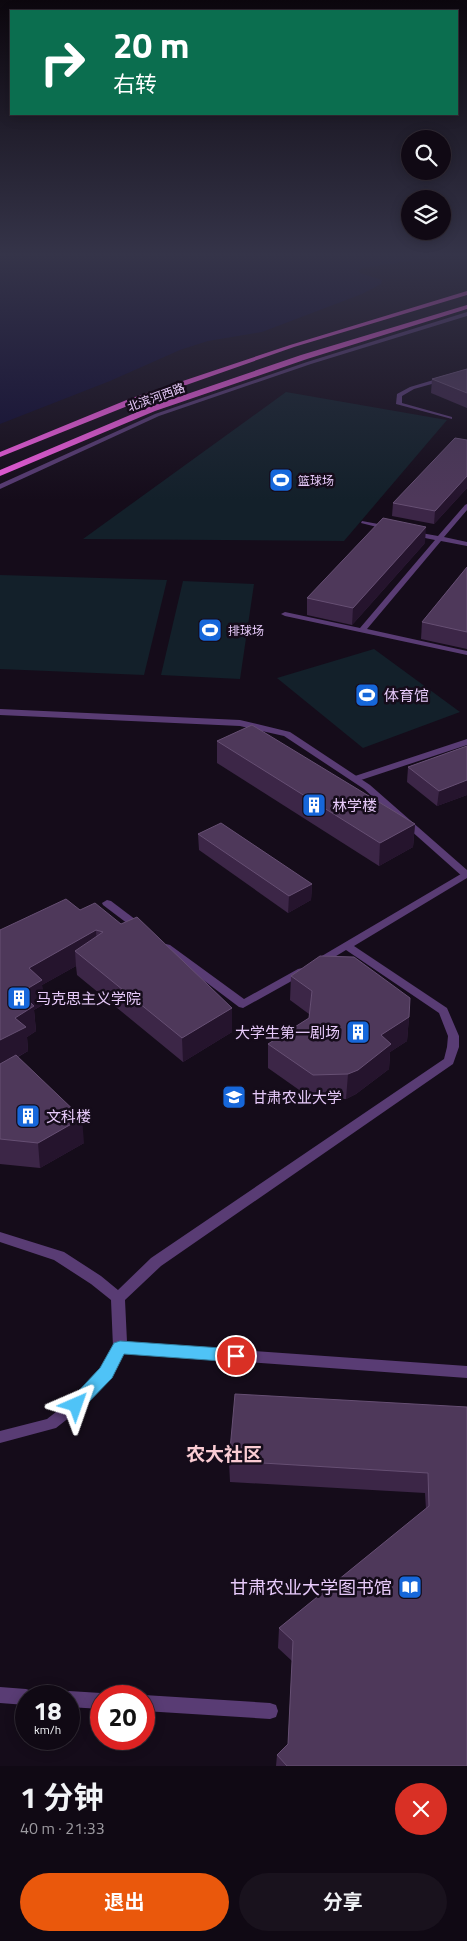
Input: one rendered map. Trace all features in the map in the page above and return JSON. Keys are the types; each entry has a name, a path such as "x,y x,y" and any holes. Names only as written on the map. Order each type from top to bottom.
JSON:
{"main road":[{"name":"北滨河西路","path":"0,455 132,401 326,335"},
{"name":"北滨河西路","path":"0,473 152,409 304,357 374,335"}],"street":[{"path":"0,486 157,415 309,363 398,335"},
{"path":"450,418 399,404 399,395 412,388 467,372"},
{"path":"361,631 467,506"},
{"path":"365,523 393,529"},
{"path":"402,531 467,544"},
{"path":"285,614 467,653"},
{"path":"0,712 240,723 287,734 367,787 467,875 347,946 242,1004 107,903"},
{"path":"355,779 467,742"},
{"path":"118,1298 156,1262 449,1061 455,1046 452,1028 443,1011 347,946"},
{"path":"0,1238 59,1256 96,1280 118,1298 120,1347 106,1373 76,1405 51,1424 0,1437"},
{"path":"120,1347 467,1372"},
{"path":"0,1695 15,1696"},
{"path":"155,1704 270,1711"}],"shaded area":[{"path":"0,335 242,335 208,341 180,350 110,381 0,424"},
{"name":"篮球场","path":"286,392 447,420 344,541 83,539"},
{"path":"0,575 167,580 144,675 0,669"},
{"name":"排球场","path":"183,581 254,584 240,679 161,675"},
{"name":"体育馆","path":"374,649 460,712 363,748 277,678"}],"building":[{"path":"467,369 467,393 432,379"},
{"path":"455,438 467,440 467,476 435,511 393,503"},
{"path":"383,518 426,527 353,608 307,598"},
{"path":"467,567 467,632 422,622"},
{"path":"252,725 415,824 380,843 217,741"},
{"path":"467,746 467,780 439,791 408,767"},
{"path":"221,823 312,884 289,896 198,834"},
{"path":"66,899 80,910 95,903 121,924 137,917 232,1008 182,1038 75,951 103,932 96,930 29,968 42,980 20,993 34,1006 15,1018 26,1027 0,1040 0,930"},
{"name":"大学生第一剧场","path":"320,956 354,957 410,998 409,1017 381,1035 391,1044 358,1070 348,1074 313,1075 268,1044 309,1018 312,991 291,976"},
{"path":"16,1055 82,1118 38,1143 0,1139 0,1064"},
{"name":"甘肃农业大学图书馆","path":"235,1394 467,1407 467,1766 287,1766 277,1755 288,1744 293,1641 279,1628 429,1506 428,1473 229,1461"}],"place":[{"name":"篮球场","path":"281,480"},
{"name":"排球场","path":"210,630"},
{"name":"体育馆","path":"367,695"},
{"name":"林学楼","path":"314,805"},
{"name":"马克思主义学院","path":"19,998"},
{"name":"大学生第一剧场","path":"358,1032"},
{"name":"甘肃农业大学","path":"234,1097"},
{"name":"文科楼","path":"28,1116"},
{"name":"甘肃农业大学图书馆","path":"410,1587"}],"district":[{"name":"农大社区","path":"224,1453"}],"route":[{"path":"76,1405 106,1373 120,1347 236,1356"}]}
